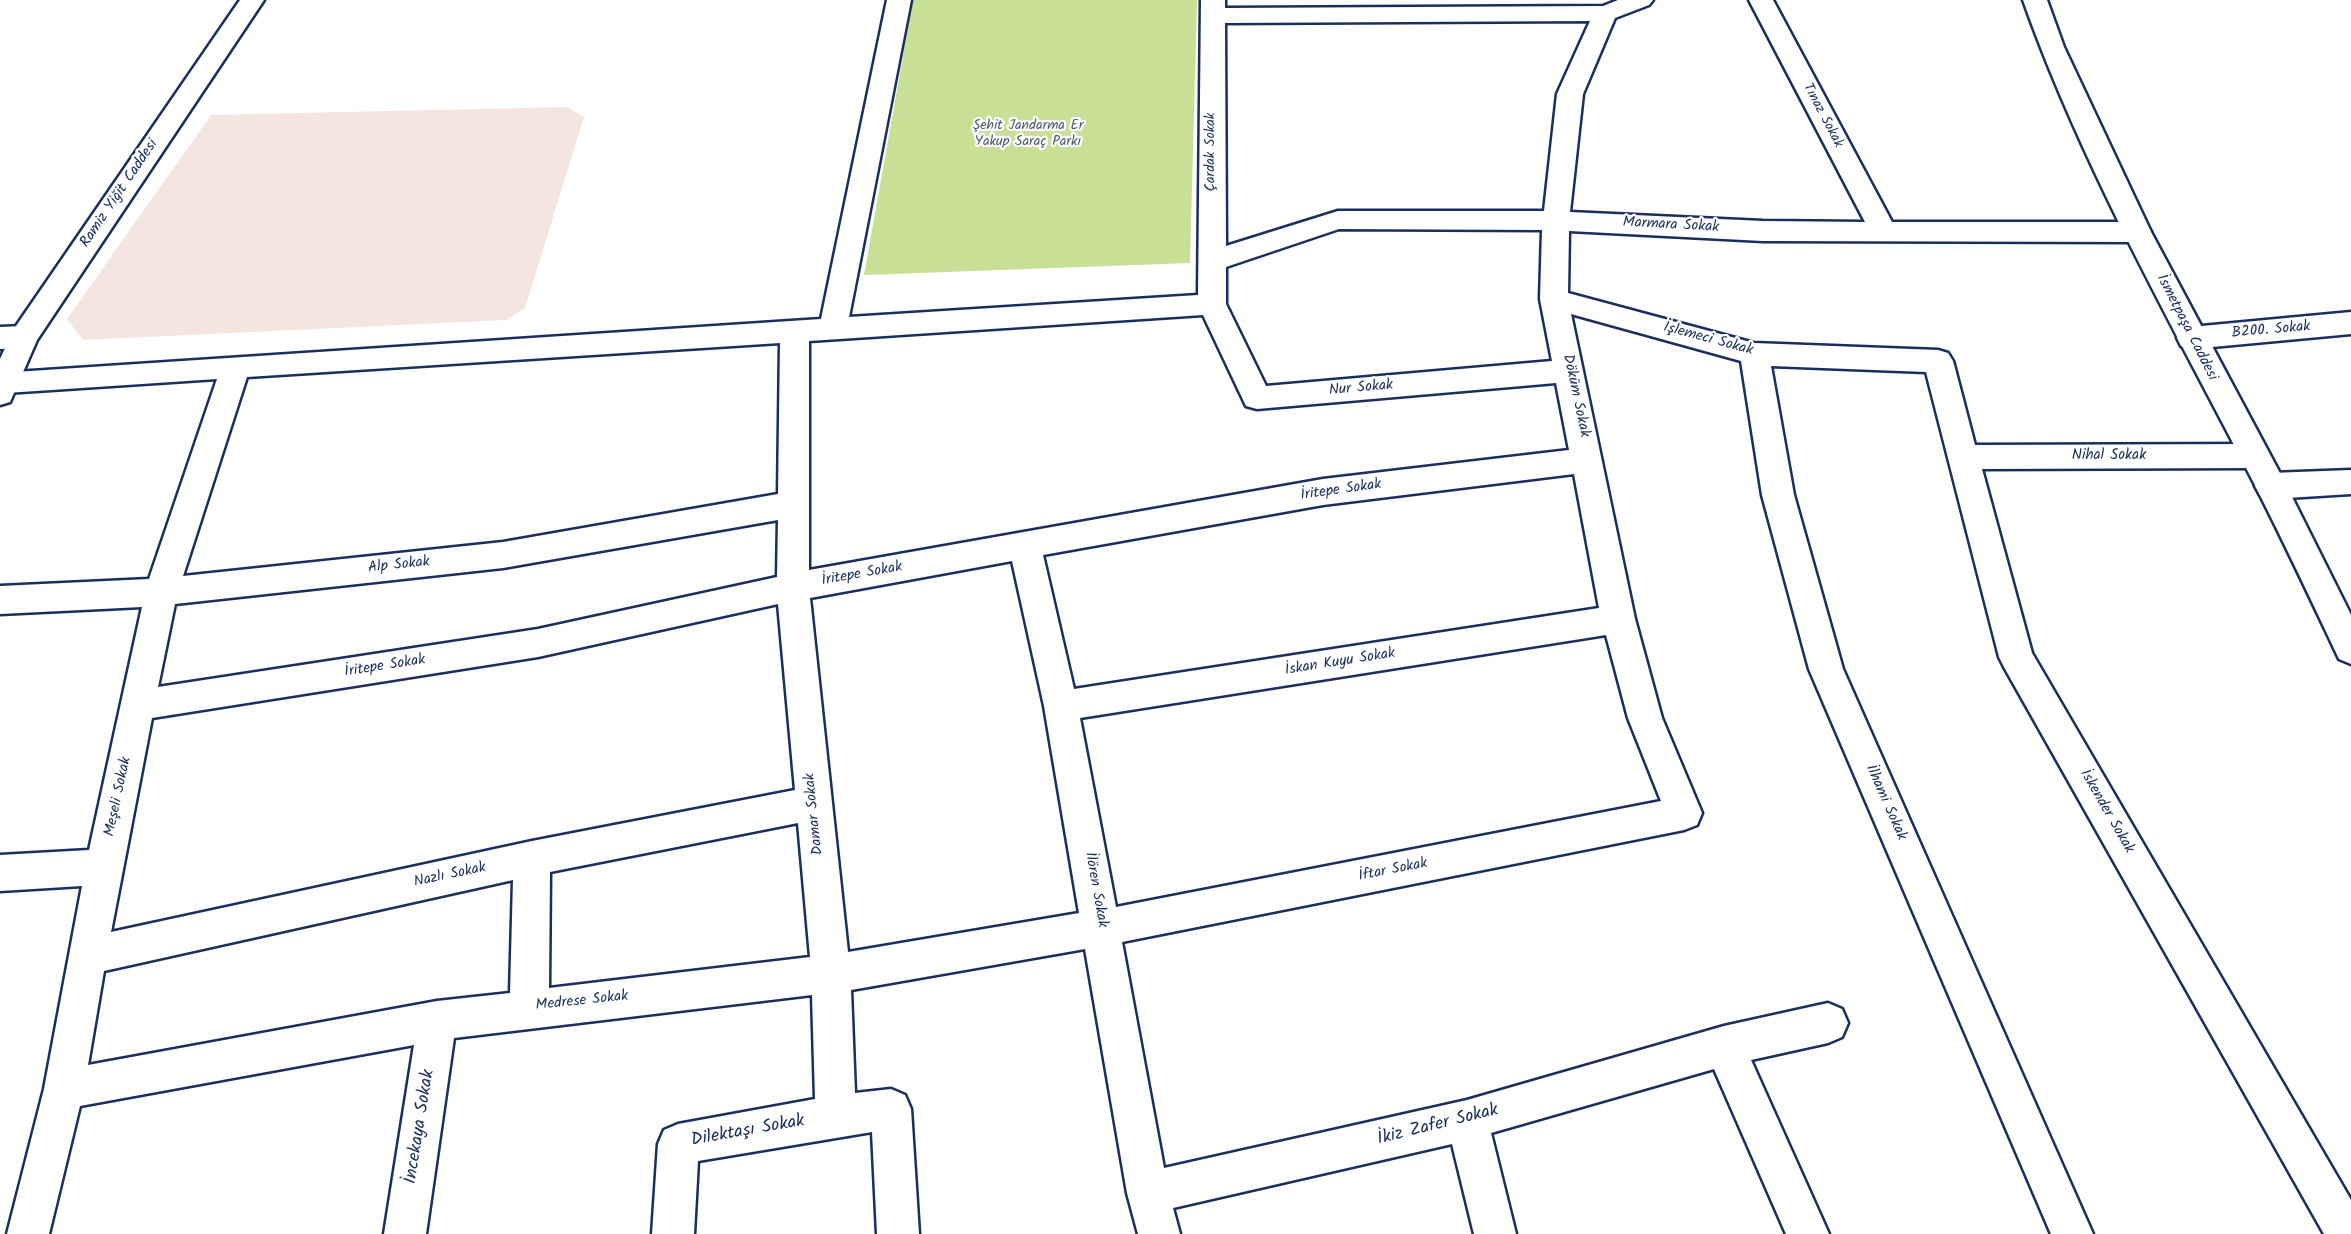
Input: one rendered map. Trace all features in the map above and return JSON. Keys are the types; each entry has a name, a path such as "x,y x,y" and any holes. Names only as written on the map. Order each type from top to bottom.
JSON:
{"street":[{"name":"Ramiz Yiğit Caddesi","path":"3,388 12,338 252,0"},
{"path":"833,328 899,0"},
{"path":"1212,8 1519,7 1605,12 1641,0"},
{"name":"Tınaz Sokak","path":"1761,0 1882,231"},
{"name":"İsmetpaşa Caddesi","path":"2035,0 2052,47 2137,232 2271,486 2351,649"},
{"name":"Çardak Sokak","path":"1212,8 1212,304"},
{"name":"Döküm Sokak","path":"1605,12 1570,94 1556,221 1554,299 1618,619 1645,718 1684,813"},
{"name":"Marmara Sokak","path":"1212,261 1338,220 1556,221 1763,231 2137,232"},
{"name":"İşlemeci Sokak","path":"1554,299 1754,354 1938,361"},
{"path":"3,388 236,367 1212,304"},
{"name":"Nur Sokak","path":"1212,304 1257,398 1569,371"},
{"name":"B200. Sokak","path":"2191,338 2351,323"},
{"name":"Damar Sokak","path":"795,331 793,587 831,974 836,1116"},
{"name":"İlhami Sokak","path":"1754,354 1778,495 1826,669 2072,1234"},
{"name":"İskender Sokak","path":"1938,361 2016,657 2347,1234"},
{"name":"Meşeli Sokak","path":"28,1234 64,1089 104,867 139,705 160,592 236,367"},
{"name":"Nihal Sokak","path":"1963,457 2254,456"},
{"name":"İritepe Sokak","path":"139,705 538,644 793,587 1323,492 1588,460"},
{"path":"2271,486 2351,482"},
{"name":"Alp Sokak","path":"0,600 160,592 503,555 794,504"},
{"name":"İlören Sokak","path":"1025,547 1062,706 1148,1193 1159,1234"},
{"name":"İskan Kuyu Sokak","path":"1062,706 1618,619"},
{"name":"Nazlı Sokak","path":"89,956 532,858 814,803"},
{"name":"İftar Sokak","path":"1102,928 1684,813"},
{"path":"529,1008 532,858"},
{"path":"0,873 104,867"},
{"name":"Medrese Sokak","path":"64,1089 437,1021 529,1008 831,974 1102,928"},
{"name":"İncekaya Sokak","path":"405,1234 437,1021"},
{"name":"İkiz Zafer Sokak","path":"1148,1193 1467,1120 1724,1046 1828,1023"},
{"path":"1724,1046 1808,1234"},
{"path":"836,1116 891,1109 898,1234"},
{"name":"Dilektaşı Sokak","path":"673,1234 678,1144 836,1116"},
{"path":"1467,1120 1495,1234"}],"shaded area":[{"path":"567,107 584,117 525,308 506,320 83,340 67,319 211,115"}],"green space":[{"name":"Şehit Jandarma Er Yakup Saraç Parkı","path":"913,0 1197,0 1190,263 864,275"}]}
